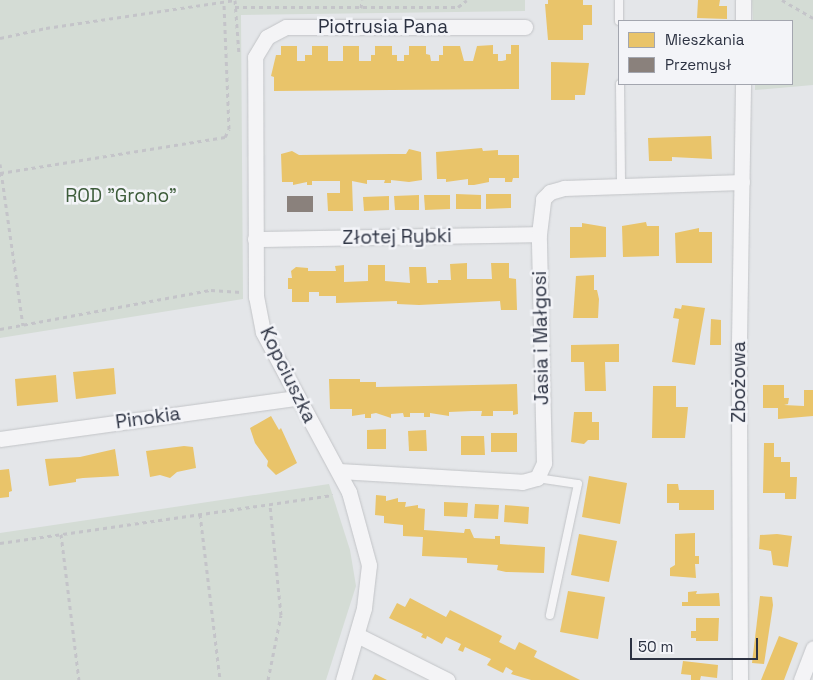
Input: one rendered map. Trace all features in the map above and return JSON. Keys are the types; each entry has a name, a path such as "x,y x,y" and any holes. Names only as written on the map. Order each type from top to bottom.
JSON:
{"street":[{"path":"743,0 743,20"},
{"name":"Piotrusia Pana","path":"255,56 267,37 286,27 525,27"},
{"name":"Kopciuszka","path":"255,56 256,297 263,332 296,398 339,471 348,492 369,565 364,608 343,680"},
{"name":"Zbożowa","path":"740,680 739,342 743,85"},
{"name":"Jasia i Małgosi","path":"537,478 544,463 539,234 540,211 543,199 550,192 564,188 742,182"},
{"name":"Złotej Rybki","path":"256,239 539,234"},
{"name":"Pinokia","path":"0,439 296,398"},
{"path":"339,471 522,482 537,478"},
{"path":"357,635 447,680"},
{"path":"801,680 813,648"}],"lane":[{"path":"619,0 620,20"},
{"path":"620,85 621,186"},
{"path":"537,478 578,484 550,615"}],"path":[{"path":"0,38 46,28 235,0"},
{"path":"361,8 362,0"},
{"path":"235,7 458,7 468,0"},
{"path":"783,0 813,18"},
{"path":"1,173 225,137 229,129 224,2"},
{"path":"0,164 23,325"},
{"path":"0,329 211,290 247,292 256,297"},
{"path":"0,543 348,492"},
{"path":"268,680 281,615 270,504"},
{"path":"200,514 220,680"},
{"path":"61,534 80,680"}],"green space":[{"name":"ROD \"Grono\"","path":"0,0 525,0 525,11 241,15 243,299 0,338"},
{"path":"752,0 813,0 813,85 755,90 755,85 793,85 793,20 753,20"},
{"path":"329,484 350,550 356,586 326,680 0,680 0,533"}],"building: Mieszkania":[{"path":"548,0 583,0 583,5 592,5 592,25 583,25 583,40 548,40 545,4 548,4"},
{"path":"698,0 720,0 719,6 727,6 727,19 697,18"},
{"path":"493,45 493,54 498,54 498,61 502,61 506,60 506,54 511,54 511,45 519,45 519,89 274,91 274,77 271,76 276,55 281,55 281,46 297,46 297,61 305,61 305,55 312,55 312,46 328,46 328,61 343,61 343,46 359,46 359,61 371,61 371,55 375,55 375,46 392,46 392,55 397,55 397,61 404,61 404,55 409,55 409,46 426,46 426,54 430,55 431,61 439,61 439,55 443,55 443,46 460,46 464,61 473,61 477,46"},
{"path":"551,62 589,63 585,95 575,95 575,100 551,100"},
{"path":"711,136 712,159 672,157 672,161 649,161 648,138"},
{"path":"482,148 483,151 498,150 498,155 519,155 519,178 513,178 512,182 505,182 505,178 489,178 489,182 474,185 468,185 468,179 446,182 446,179 437,179 436,152"},
{"path":"409,149 421,152 422,180 409,182 391,180 391,183 384,183 385,180 367,180 367,184 352,181 353,211 328,211 327,193 340,193 340,181 312,181 312,185 307,185 307,182 293,185 293,182 282,182 281,154 292,151 299,155 406,154"},
{"path":"456,194 481,195 481,209 456,209"},
{"path":"486,194 511,194 511,208 486,209"},
{"path":"419,195 419,210 395,210 394,196"},
{"path":"424,195 450,195 450,209 425,210"},
{"path":"389,196 389,210 364,211 363,197"},
{"path":"646,222 647,226 659,226 659,256 623,257 622,226"},
{"path":"582,223 606,227 606,257 570,258 570,227 582,227"},
{"path":"699,228 699,232 712,232 712,263 676,263 675,233"},
{"path":"467,263 467,279 492,279 491,263 509,263 509,278 516,279 517,310 501,310 500,301 419,305 397,304 397,301 336,303 336,296 319,296 319,292 309,292 309,302 292,302 292,289 288,289 288,278 292,278 291,271 296,267 308,268 308,271 336,271 335,266 344,265 344,282 368,281 368,265 385,265 385,281 410,283 409,267 426,267 427,283 438,283 438,280 451,280 450,264"},
{"path":"594,275 594,290 597,290 599,299 598,318 573,318 576,276"},
{"path":"682,305 705,308 695,365 672,362 679,319 673,318 675,308 681,309"},
{"path":"711,319 721,320 721,345 710,345"},
{"path":"619,344 619,362 605,362 606,391 585,391 584,362 571,362 571,345"},
{"path":"114,368 116,394 76,399 73,372"},
{"path":"56,375 58,402 17,406 15,379"},
{"path":"329,379 360,379 360,382 376,382 376,387 517,384 518,414 513,415 513,411 493,411 493,416 481,416 482,411 472,411 449,412 449,416 430,413 430,417 424,417 424,413 410,413 410,417 404,417 403,413 391,414 391,418 376,413 371,414 371,418 365,418 365,414 352,416 352,409 330,409"},
{"path":"763,385 784,385 784,398 789,398 788,404 784,405 804,406 804,390 813,390 813,416 778,419 778,408 763,408"},
{"path":"653,386 676,386 676,407 688,407 685,438 652,438"},
{"path":"574,412 592,412 592,422 599,422 599,440 588,440 584,444 571,442"},
{"path":"271,416 279,430 281,428 297,463 276,475 267,466 268,461 255,443 250,428"},
{"path":"386,429 386,449 367,449 367,430"},
{"path":"426,430 427,451 409,451 408,431"},
{"path":"491,433 517,433 517,452 491,452"},
{"path":"461,436 484,436 485,455 461,455"},
{"path":"764,443 774,443 774,457 781,457 781,462 790,462 790,477 797,477 796,499 785,499 785,493 763,493"},
{"path":"184,446 193,447 196,468 177,472 170,478 160,475 150,477 146,451"},
{"path":"115,449 119,476 76,479 76,482 49,486 45,459 80,457"},
{"path":"9,469 12,491 9,492 9,497 0,498 0,470"},
{"path":"589,476 627,483 620,524 582,517"},
{"path":"667,484 678,484 679,490 714,490 714,510 679,510 679,503 667,503"},
{"path":"376,495 386,496 386,501 398,498 398,502 406,502 405,507 418,505 418,508 425,509 424,530 464,533 465,529 470,529 474,538 495,539 495,536 500,536 500,544 545,547 544,573 506,572 497,570 498,565 467,563 467,558 422,556 423,537 403,536 403,525 384,523 384,516 375,515"},
{"path":"444,502 468,503 467,517 444,516"},
{"path":"475,504 499,505 498,519 474,518"},
{"path":"505,505 529,507 528,524 504,522"},
{"path":"695,533 695,556 699,556 699,564 695,564 696,578 670,576 670,568 675,565 675,534"},
{"path":"579,534 617,541 609,582 571,575"},
{"path":"777,534 792,536 788,567 773,565 771,551 759,549 760,535"},
{"path":"568,591 605,597 598,639 560,632"},
{"path":"697,591 696,594 719,593 720,606 682,606 682,602 688,602 688,592"},
{"path":"760,596 772,597 773,605 764,664 752,663"},
{"path":"410,598 446,617 450,610 502,636 499,642 515,650 519,642 537,651 534,657 580,680 531,680 511,674 513,671 506,667 503,673 487,665 491,659 465,647 463,652 458,650 461,644 446,637 442,644 427,636 426,639 421,637 423,634 389,618 397,603 405,607"},
{"path":"696,618 719,618 718,641 696,641 696,638 691,638 691,631 696,631"},
{"path":"779,636 798,643 784,680 761,680"},
{"path":"683,661 718,665 717,678 701,676 700,680 691,680 691,675 681,674"},
{"path":"375,674 387,680 372,680"}],"building: Przemysł":[{"path":"287,196 313,196 313,212 287,212"}]}
